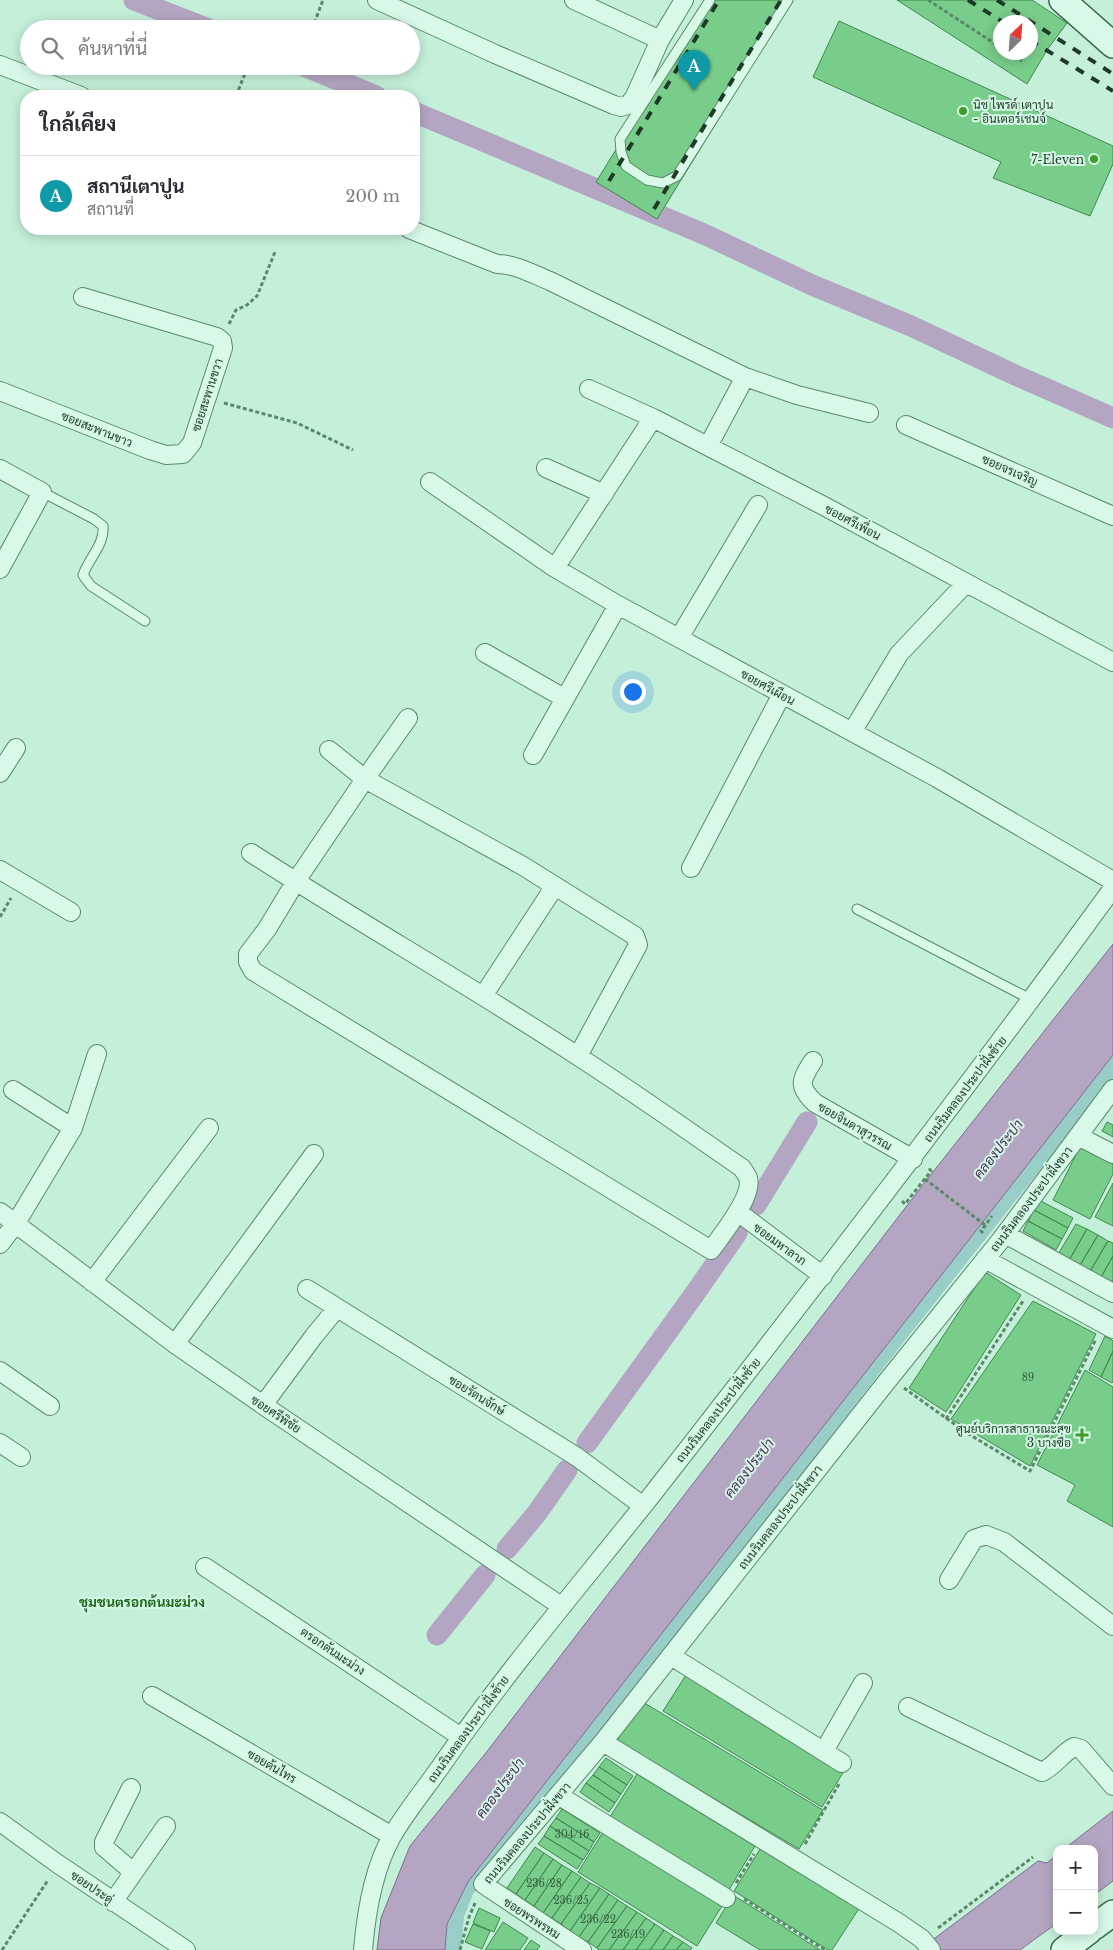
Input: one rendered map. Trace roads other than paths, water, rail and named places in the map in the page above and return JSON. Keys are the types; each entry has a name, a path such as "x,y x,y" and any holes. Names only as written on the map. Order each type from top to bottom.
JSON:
{"main road":[{"path":"1062,0 1113,45"},
{"path":"1098,1924 1113,1913"},
{"path":"1064,1950 1084,1935"}],"street":[{"path":"377,0 495,54 621,107 628,106 634,98 660,40 684,0"},
{"path":"574,0 660,40"},
{"path":"0,65 20,73"},
{"path":"25,75 63,90"},
{"path":"420,233 497,264 519,268 550,281 744,377 797,395 869,413"},
{"name":"ซอยสะพานขวา","path":"83,297 220,342 206,399 192,443"},
{"path":"714,437 744,377"},
{"name":"ซอยศรีเพื่อน","path":"590,389 653,418 822,505 1113,662"},
{"name":"ซอยสะพานขาว","path":"0,391 166,455 183,454 192,443"},
{"path":"555,568 653,418"},
{"name":"ซอยจรเจริญ","path":"906,425 1113,516"},
{"path":"546,468 604,494"},
{"path":"0,469 42,492 0,569"},
{"name":"ซอยศรีเผือน","path":"430,482 555,568 618,605 937,778 1113,881"},
{"path":"679,638 758,505"},
{"path":"852,732 899,654 966,583"},
{"path":"533,755 618,605"},
{"path":"484,653 564,698"},
{"path":"691,868 782,694"},
{"path":"251,852 296,881 578,1056 742,1168 749,1179 748,1191 738,1212 711,1250 253,970 248,962 248,954 267,929 296,881 408,718"},
{"path":"0,772 16,748"},
{"path":"329,750 365,779 555,886 635,936 638,945 578,1056"},
{"path":"0,870 71,912"},
{"path":"483,996 555,886"},
{"name":"ถนนริมคลองประปาฝั่งซ้าย","path":"363,1950 367,1914 382,1859 392,1836 461,1737 561,1606 643,1506 824,1276 1032,1000 1113,888"},
{"path":"0,1244 16,1223 73,1128 97,1054"},
{"name":"ซอยจินดาสุวรรณ","path":"813,1061 803,1078 803,1088 810,1098 912,1159"},
{"name":"ถนนริมคลองประปาฝั่งขวา","path":"483,1884 603,1742 1005,1234 1113,1089"},
{"path":"13,1090 73,1128"},
{"path":"92,1282 209,1128"},
{"path":"1078,1136 1113,1154"},
{"path":"175,1344 314,1154"},
{"name":"ซอยศรีพิชัย","path":"0,1212 175,1344 561,1606"},
{"name":"ซอยมหาลาภ","path":"738,1212 824,1276"},
{"path":"1005,1234 1113,1293"},
{"path":"985,1259 1108,1327"},
{"name":"ซอยรัตนจักษ์","path":"307,1289 577,1457 643,1506"},
{"path":"263,1405 337,1308"},
{"path":"0,1372 50,1406"},
{"path":"0,1443 22,1457"},
{"path":"949,1580 974,1539 986,1534 1004,1542 1113,1626"},
{"name":"ตรอกต้นมะม่วง","path":"205,1567 461,1737"},
{"path":"671,1656 842,1763"},
{"path":"824,1751 864,1682"},
{"name":"ซอยต้นไทร","path":"152,1696 392,1836"},
{"path":"908,1707 1042,1772 1049,1769 1067,1750 1074,1747 1081,1749 1113,1786"},
{"path":"603,1742 899,1923 926,1944"},
{"path":"131,1788 104,1842 104,1847 133,1872"},
{"path":"558,1795 728,1894"},
{"name":"ซอยประดู่","path":"0,1822 113,1902 186,1950"},
{"path":"113,1902 166,1826"},
{"name":"ซอยพรพรหม","path":"483,1884 582,1950"}],"lane":[{"path":"710,0 620,140 621,152 626,166 647,180 663,182 677,176 788,0"},
{"path":"42,492 94,519 103,526 104,536 86,565 83,575 91,586 145,621"},
{"path":"857,909 1032,1000"}],"water":[{"name":"คลองประปา","path":"1113,944 1113,1055 468,1882 447,1924 445,1950 377,1950 381,1918 410,1846 485,1754 929,1177"},
{"path":"1113,1811 1113,1881 1098,1892 1098,1845 1069,1845"},
{"path":"1053,1858 1053,1926 1020,1950 919,1950 1038,1861 1047,1863"}],"waterway":[{"path":"134,0 186,20"},
{"path":"326,75 362,90"},
{"path":"420,115 706,235 812,285 911,326 1113,418"},
{"path":"756,1205 807,1122"},
{"path":"587,1443 737,1233"},
{"path":"507,1549 537,1513 567,1470"},
{"path":"437,1635 485,1575"}],"railway":[{"path":"609,181 719,0"},
{"path":"654,209 781,0"},
{"path":"968,0 993,16"},
{"path":"997,0 1113,74"},
{"path":"1038,45 1113,91"}],"place":[{"name":"สถานีเตาปูน","path":"694,91"},
{"name":"นิช ไพรด์ เตาปูน - อินเตอร์เชนจ์","path":"963,111"},
{"name":"7-Eleven","path":"1094,159"},
{"name":"ศูนย์บริการสาธารณะสุข 3 บางซื่อ","path":"1082,1435"}],"district":[{"name":"ชุมชนตรอกต้นมะม่วง","path":"142,1602"}]}
